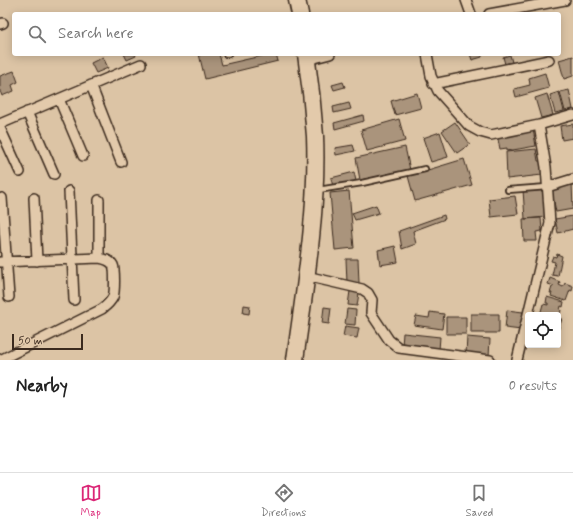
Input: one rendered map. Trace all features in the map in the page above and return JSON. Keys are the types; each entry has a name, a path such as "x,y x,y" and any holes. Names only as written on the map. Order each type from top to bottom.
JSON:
{"highway":[{"path":"297,0 300,12"},
{"path":"295,360 306,276 314,190 315,137 307,57"}],"street":[{"path":"466,0 470,12"},
{"path":"498,12 541,2 565,0"},
{"path":"427,56 433,84 469,126 480,132 491,135 573,116"},
{"path":"433,84 549,60"},
{"path":"0,124 140,64"},
{"path":"91,85 121,162"},
{"path":"59,99 83,156"},
{"path":"27,112 54,174"},
{"path":"517,360 550,223 546,186 546,167 539,125"},
{"path":"0,128 20,172"},
{"path":"546,186 573,179"},
{"path":"69,191 74,300"},
{"path":"2,198 3,262 9,296"},
{"path":"34,198 37,261"},
{"path":"99,200 99,258"},
{"path":"0,360 102,309 109,303 114,295 114,268 112,263 107,260 99,258 3,262"},
{"path":"306,276 362,289 368,293 372,300 371,313 389,340 399,348 490,360"}],"lane":[{"path":"314,190 362,183 425,169"},
{"path":"508,190 546,186"}],"building":[{"path":"125,56 136,56 127,60"},
{"path":"199,56 220,56 222,65 261,56 277,56 278,61 205,79"},
{"path":"471,56 482,56 482,57 472,60"},
{"path":"510,56 512,62 505,64 503,57"},
{"path":"573,56 573,76 564,79 559,60"},
{"path":"103,57 108,68 96,73 91,63"},
{"path":"14,71 18,82 12,85 14,91 2,96 0,91 0,76"},
{"path":"545,73 549,88 516,97 514,89 530,85 529,78"},
{"path":"343,82 345,87 334,90 332,85"},
{"path":"569,90 573,109 565,111 560,92"},
{"path":"559,92 564,111 555,113 550,95"},
{"path":"417,93 421,108 395,115 391,101"},
{"path":"547,94 553,115 541,118 535,98"},
{"path":"349,103 351,109 334,113 333,107"},
{"path":"363,115 364,121 335,129 334,123"},
{"path":"399,119 405,141 367,151 361,130"},
{"path":"455,122 470,144 457,153 442,131"},
{"path":"573,124 573,138 562,140 560,126"},
{"path":"533,129 536,146 507,151 507,148 500,149 497,135"},
{"path":"440,132 448,157 431,162 423,138"},
{"path":"353,145 355,151 336,155 335,148"},
{"path":"405,147 410,170 360,180 356,158"},
{"path":"536,149 538,161 541,161 542,175 507,179 506,152"},
{"path":"464,159 472,185 415,201 408,176"},
{"path":"354,172 356,181 333,187 331,178"},
{"path":"572,183 573,209 556,212 551,187"},
{"path":"543,189 545,217 525,219 523,190"},
{"path":"349,191 354,248 335,250 330,193"},
{"path":"515,196 518,214 491,217 489,199"},
{"path":"376,205 379,213 355,220 352,213"},
{"path":"444,215 445,219 413,231 416,244 402,249 399,231"},
{"path":"573,216 573,229 558,233 555,219"},
{"path":"541,218 542,231 536,232 537,241 524,241 523,219"},
{"path":"395,246 398,262 380,265 378,250"},
{"path":"557,254 562,256 558,276 552,275 555,262 551,261 553,256 556,257"},
{"path":"346,259 358,259 359,283 347,283"},
{"path":"550,278 560,282 559,285 563,287 565,283 573,286 572,291 570,290 566,301 551,296 552,293 550,293 552,287 554,286 548,284"},
{"path":"350,291 359,293 357,306 348,305"},
{"path":"547,297 564,302 563,307 561,306 561,312 541,312 543,304 548,305 548,303 546,303"},
{"path":"244,305 250,306 249,314 243,313"},
{"path":"324,307 331,308 329,324 322,323"},
{"path":"347,309 356,310 355,325 345,324"},
{"path":"507,310 523,312 521,330 505,328"},
{"path":"430,312 444,314 442,329 414,325 416,316 429,318"},
{"path":"471,314 499,314 499,333 471,333"},
{"path":"446,317 466,317 466,334 446,334"},
{"path":"345,326 359,328 357,338 343,336"},
{"path":"403,333 440,337 439,350 402,346"},
{"path":"467,337 490,339 489,356 466,354"}]}
